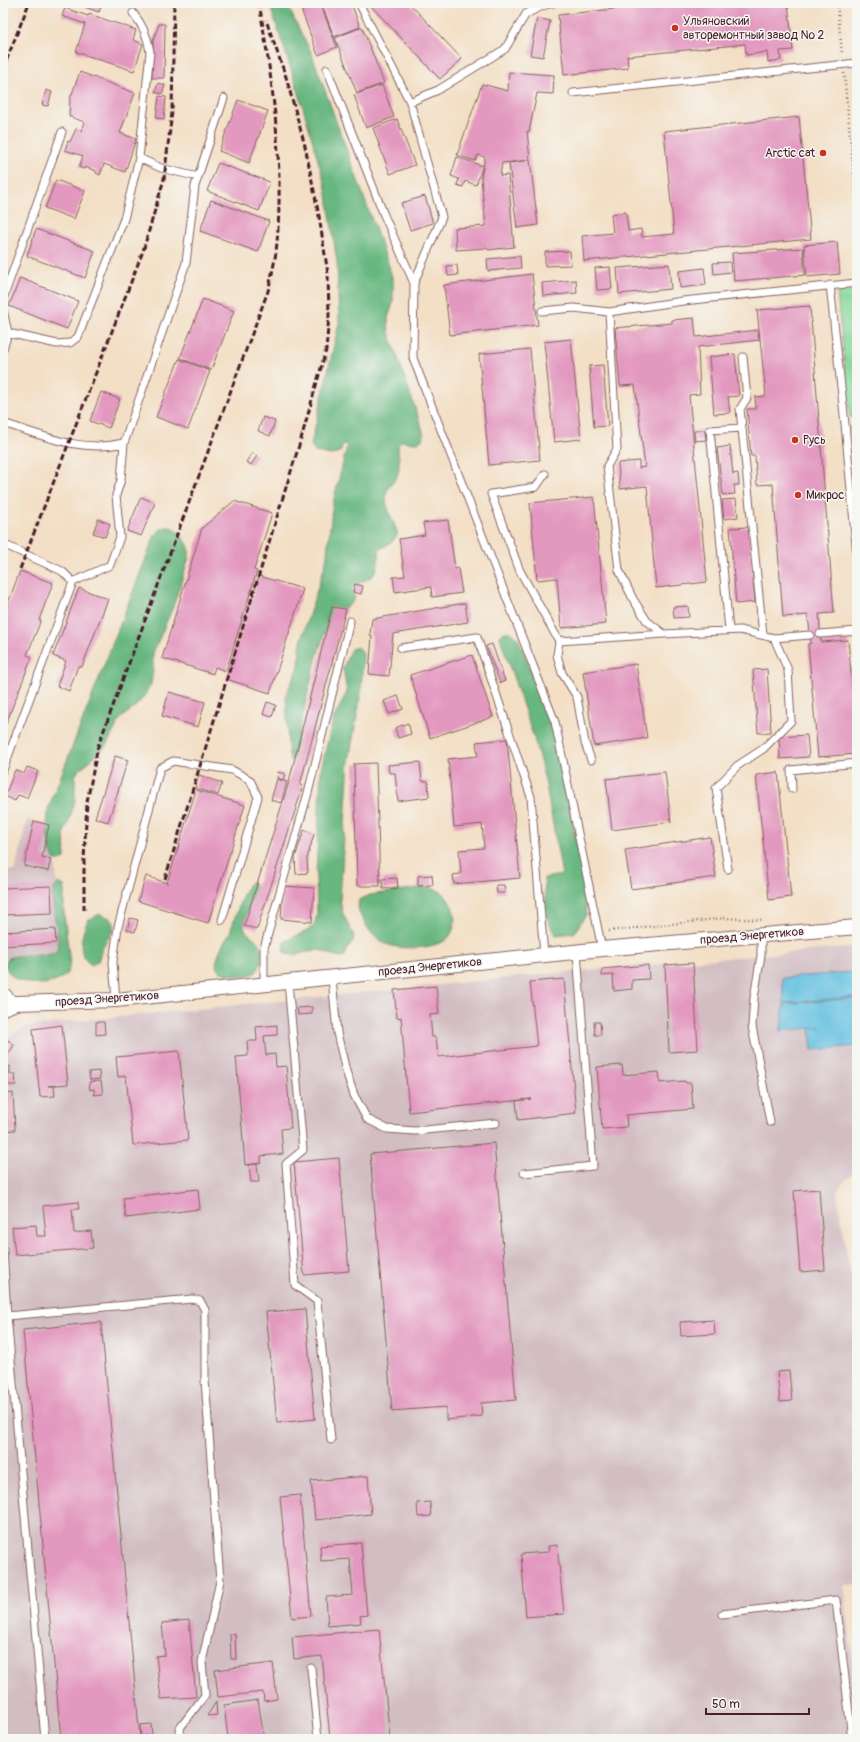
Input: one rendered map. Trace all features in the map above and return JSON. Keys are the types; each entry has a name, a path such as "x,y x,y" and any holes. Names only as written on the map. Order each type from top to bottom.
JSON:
{"street":[{"name":"проезд Энергетиков","path":"9,1006 116,1000 602,949 857,927"}],"lane":[{"path":"359,3 410,102 442,217 414,283 413,358 555,722 602,949"},
{"path":"410,102 438,90 505,48 526,14 542,6 553,3"},
{"path":"8,333 57,344 70,343 78,337 124,219 139,158 150,52 148,37 140,22 132,13"},
{"path":"573,93 857,63"},
{"path":"327,69 384,215 414,283"},
{"path":"3,770 73,582 110,565 118,544 120,537 116,495 121,480 124,442 186,264 195,186 224,98"},
{"path":"3,299 62,132"},
{"path":"139,158 160,168 198,177"},
{"path":"542,311 574,308 609,312 683,301 857,282"},
{"path":"830,285 857,556"},
{"path":"3,310 8,333 3,349"},
{"path":"609,312 617,449 607,466 619,570 633,600 647,621 664,634"},
{"path":"743,357 747,398 740,410 763,635"},
{"path":"3,423 68,444 88,447 110,446 124,442"},
{"path":"729,630 710,430 742,428"},
{"path":"545,474 536,487 491,494 520,571 559,642 557,655 562,673 577,697 585,742 591,760"},
{"path":"3,544 62,571 73,582"},
{"path":"264,984 264,948 308,793 350,621"},
{"path":"559,642 729,630 740,630 774,638 810,635"},
{"path":"820,634 857,631"},
{"path":"401,648 477,637 531,797 544,955"},
{"path":"728,869 716,788 737,766 763,749 791,721 788,670 774,638"},
{"path":"116,1000 113,962 118,927 160,768 173,761 232,770 250,780 258,798 222,920"},
{"path":"792,789 791,770 857,763"},
{"path":"761,935 761,955 754,998 752,1026 770,1122"},
{"path":"524,1173 593,1166 577,952"},
{"path":"332,978 337,1033 346,1070 354,1095 367,1119 387,1129 415,1131 496,1123"},
{"path":"288,982 303,1150 286,1164 295,1285 317,1301 330,1440"},
{"path":"3,989 9,1006"},
{"path":"3,1248 7,1316 45,1739"},
{"path":"7,1316 192,1299 200,1301 205,1310 205,1380 220,1581 202,1662 204,1695 180,1728 180,1739"},
{"path":"722,1614 836,1600 852,1739"},
{"path":"311,1668 318,1739"}],"path":[{"path":"836,3 857,208"},
{"path":"598,932 725,918 766,920"}],"shaded area":[{"path":"27,819 54,831 60,954 3,958 3,870 15,871"},
{"path":"857,947 857,1169 843,1183 837,1192 850,1272 857,1276 857,1584 844,1585 857,1701 857,1739 3,1739 3,1040 27,1026 588,970"}],"green space":[{"path":"269,3 286,3 311,52 389,266 393,281 393,303 388,318 389,332 423,431 424,438 416,443 402,441 398,445 398,472 396,478 388,489 386,500 398,534 392,542 380,549 378,565 374,574 353,587 352,590 355,598 353,602 335,612 330,619 318,652 293,759 290,761 286,695 299,666 300,646 303,634 326,562 333,502 347,447 343,444 341,451 332,455 315,452 311,445 339,323 337,262 326,188 298,90"},
{"path":"857,290 857,416 850,417 837,292"},
{"path":"857,425 857,499 850,426"},
{"path":"167,527 174,528 187,543 189,548 189,557 173,607 153,653 151,684 137,705 120,719 106,746 79,770 75,776 75,800 64,833 65,858 61,861 54,859 50,848 48,835 48,809 155,535 161,529"},
{"path":"504,632 511,632 518,638 553,726 586,888 586,915 574,933 556,935 547,919 544,878 562,875 545,780 534,738 502,644 500,636"},
{"path":"358,647 363,654 361,694 349,760 340,900 343,914 354,936 353,942 348,947 345,956 341,957 318,950 290,955 283,949 284,942 308,930 315,923 317,914 316,875 321,769 333,720 347,692 343,668 351,649"},
{"path":"852,668 857,668 857,721"},
{"path":"59,883 64,886 64,914 70,964 68,970 62,978 47,984 21,981 8,971 5,964 8,958 51,954 54,953 57,948 58,941 53,898 54,889"},
{"path":"253,883 255,886 244,927 247,933 260,944 260,962 258,969 253,974 243,976 232,975 219,971 216,963 220,950 230,932 243,894 249,884"},
{"path":"425,887 442,892 454,912 455,923 452,933 445,941 440,943 420,948 406,948 386,944 373,934 359,913 359,900 370,895"},
{"path":"100,914 112,919 114,923 113,931 103,946 98,961 92,965 83,956 81,944 88,920"}],"water":[{"path":"853,972 856,997 784,1003 782,978"},
{"path":"855,998 857,1046 812,1050 810,1028 781,1031 784,1004"}],"building":[{"path":"73,3 102,3 99,12"},
{"path":"313,3 320,3 337,47 318,55 301,9"},
{"path":"321,3 351,3 360,27 334,37"},
{"path":"368,3 409,3 462,59 440,79"},
{"name":"Ульяновский авторемонтный завод № 2","path":"670,3 788,3 793,50 780,51 781,60 768,62 767,52 746,55 745,44 627,56 628,68 564,75 558,15"},
{"path":"65,8 88,16 89,14 136,30 133,40 143,44 134,71 76,52 85,24 62,16"},
{"path":"537,18 550,21 543,57 530,55"},
{"path":"159,24 165,24 164,78 152,78 153,41"},
{"path":"362,27 384,83 357,93 335,38"},
{"path":"80,72 135,93 120,133 136,139 125,172 104,164 100,175 96,173 96,171 85,167 84,169 79,167 83,156 65,150 68,141 70,142 76,129 81,131 84,122 69,116 70,99"},
{"path":"509,72 554,75 553,94 537,93 529,132 527,131 530,160 502,163 500,176 508,175 514,247 488,250 487,248 456,250 455,228 486,226 481,178 485,157 478,155 475,161 457,155 482,84 508,91"},
{"path":"158,83 165,85 162,94 155,92"},
{"path":"382,85 394,117 366,128 354,95"},
{"path":"46,90 52,92 48,106 42,105"},
{"path":"159,96 166,97 164,119 156,118"},
{"path":"238,100 268,111 249,163 219,151"},
{"path":"799,117 811,239 584,261 582,236 613,233 611,214 626,212 628,231 641,229 642,237 674,234 664,131"},
{"path":"397,119 415,165 390,174 373,128"},
{"path":"457,157 483,166 476,185 465,181 463,187 457,185 459,179 451,176"},
{"path":"530,160 538,225 517,228 509,163"},
{"path":"218,163 270,182 259,211 207,191"},
{"path":"56,180 85,191 74,219 45,208"},
{"path":"425,196 433,223 410,230 401,203"},
{"path":"211,200 269,221 258,252 200,231"},
{"path":"36,229 95,251 85,278 27,256"},
{"path":"837,242 840,274 807,277 804,245"},
{"path":"803,248 805,275 734,281 732,253"},
{"path":"570,251 571,265 545,266 545,252"},
{"path":"520,256 521,268 488,271 487,259"},
{"path":"730,262 731,272 714,274 713,263"},
{"path":"669,264 671,289 619,294 617,268"},
{"path":"457,265 458,275 448,276 447,266"},
{"path":"610,267 612,289 597,290 595,268"},
{"path":"704,268 706,285 680,288 679,271"},
{"path":"532,274 538,325 450,335 444,285"},
{"path":"20,278 78,301 67,329 9,306"},
{"path":"576,280 577,293 543,296 542,283"},
{"path":"203,299 234,311 211,370 180,358"},
{"name":"Русь","path":"810,306 834,613 819,614 821,642 848,640 857,742 855,742 856,754 818,757 808,644 811,643 808,615 783,617 773,484 757,485 755,456 751,456 747,409 756,409 755,397 766,396 757,310"},
{"path":"694,318 696,337 758,330 759,340 698,347 700,394 689,395 707,582 656,588 647,486 620,489 618,463 639,461 639,468 645,467 635,385 620,386 615,328 672,323 672,320"},
{"path":"571,339 581,439 554,442 544,342"},
{"path":"530,349 540,460 489,465 479,354"},
{"path":"735,354 739,396 728,397 730,413 714,414 709,357"},
{"path":"179,359 210,371 188,429 156,417"},
{"path":"603,365 608,426 594,427 589,366"},
{"path":"101,392 120,399 109,428 90,421"},
{"path":"263,417 275,421 270,436 258,431"},
{"path":"705,430 706,440 695,441 694,431"},
{"path":"730,446 733,474 738,473 739,485 734,485 735,494 723,495 717,448"},
{"path":"252,453 257,456 251,465 246,462"},
{"path":"141,497 155,503 141,536 127,531"},
{"path":"594,497 606,624 561,628 557,578 537,580 530,503"},
{"path":"736,499 738,517 724,519 722,500"},
{"path":"234,501 272,513 254,570 257,571 226,671 215,667 213,674 162,658 202,528"},
{"path":"98,519 110,524 105,537 93,533"},
{"path":"448,520 455,569 458,568 462,593 432,597 431,587 395,592 393,577 405,576 399,539 425,535 423,523"},
{"path":"749,527 755,602 736,604 730,528"},
{"path":"20,571 53,583 39,620 41,620 27,655 32,657 3,731 3,616"},
{"path":"259,576 303,589 270,693 226,679"},
{"path":"355,584 363,586 361,594 353,592"},
{"path":"79,588 108,599 82,667 78,666 69,691 57,686 66,661 53,656"},
{"path":"465,603 468,622 393,634 389,676 369,674 372,619"},
{"path":"688,606 689,617 674,618 673,607"},
{"path":"332,607 346,609 300,785 303,786 257,929 244,926 289,782"},
{"path":"492,644 505,681 500,683 486,646"},
{"path":"472,655 493,717 430,738 410,675"},
{"path":"636,664 647,738 594,746 583,672"},
{"path":"767,669 771,732 758,733 753,670"},
{"path":"169,692 205,702 198,727 162,716"},
{"path":"398,696 403,709 389,714 384,701"},
{"path":"267,702 276,705 272,717 263,714"},
{"path":"408,723 411,734 398,738 395,728"},
{"path":"807,735 809,757 780,759 779,737"},
{"path":"507,739 520,878 454,884 453,875 461,874 459,850 484,848 482,824 454,827 448,759 478,756 476,742"},
{"path":"115,756 128,760 108,822 95,818"},
{"path":"420,762 422,781 428,781 429,797 398,801 395,773 389,773 388,765"},
{"path":"376,763 380,886 357,886 354,764"},
{"path":"27,767 38,771 27,798 18,795 15,801 5,796 15,770 24,774"},
{"path":"278,772 285,774 283,780 277,778"},
{"path":"665,772 671,822 612,830 606,779"},
{"path":"778,772 791,897 769,900 756,775"},
{"path":"199,775 222,783 218,795 195,788"},
{"path":"277,779 287,782 281,803 271,800"},
{"path":"196,790 245,805 208,923 138,901 146,876 167,883"},
{"path":"34,821 49,825 42,857 51,859 48,871 24,866"},
{"path":"304,830 314,834 307,859 308,873 296,874 295,858"},
{"path":"710,837 716,877 631,889 625,850"},
{"path":"432,875 433,885 418,886 418,876"},
{"path":"397,878 398,888 383,889 382,879"},
{"path":"496,885 504,885 505,893 497,893"},
{"path":"51,886 52,913 3,915 3,888"},
{"path":"283,886 314,888 312,922 281,919"},
{"path":"130,918 138,920 135,932 127,930"},
{"path":"55,929 56,943 3,946 3,932"},
{"path":"693,963 698,1050 669,1052 665,965"},
{"path":"648,965 649,979 632,980 632,989 614,991 613,975 602,976 602,969"},
{"path":"564,979 576,1113 518,1120 516,1101 531,1099 409,1112 401,1017 397,1018 394,990 436,986 439,1014 430,1015 432,1037 436,1037 438,1057 537,1046 530,982"},
{"path":"312,1007 312,1014 298,1015 297,1008"},
{"path":"96,1022 104,1022 105,1034 96,1035"},
{"path":"594,1022 600,1022 601,1035 595,1035"},
{"path":"62,1025 68,1084 48,1086 54,1086 55,1096 40,1097 33,1029"},
{"path":"277,1025 277,1035 264,1036 266,1055 275,1054 276,1067 286,1066 291,1128 281,1129 283,1154 261,1156 261,1163 245,1165 236,1057 248,1056 247,1041 257,1041 256,1027"},
{"path":"8,1040 14,1045 4,1061 3,1066 3,1047"},
{"path":"179,1051 188,1140 133,1145 126,1076 118,1077 116,1057"},
{"path":"622,1065 623,1075 659,1072 660,1083 685,1081 686,1083 691,1083 693,1109 626,1115 627,1127 602,1129 597,1067"},
{"path":"10,1066 10,1074 15,1074 16,1085 3,1085 3,1067"},
{"path":"99,1071 100,1079 90,1080 89,1072"},
{"path":"101,1081 103,1094 94,1095 94,1089 90,1090 89,1082"},
{"path":"13,1093 15,1130 3,1131 3,1094"},
{"path":"494,1143 516,1400 481,1403 482,1416 446,1420 446,1407 392,1411 370,1154"},
{"path":"339,1158 349,1271 304,1275 294,1162"},
{"path":"257,1164 259,1182 251,1182 249,1165"},
{"path":"198,1189 200,1209 126,1218 123,1198"},
{"path":"819,1189 825,1270 800,1272 794,1191"},
{"path":"78,1202 79,1209 72,1209 74,1233 91,1231 93,1248 15,1255 12,1227 36,1225 37,1236 46,1236 43,1206"},
{"path":"305,1309 315,1419 277,1423 266,1312"},
{"path":"714,1320 715,1334 681,1336 680,1322"},
{"path":"101,1322 140,1739 61,1739 23,1330"},
{"path":"789,1371 792,1401 780,1402 777,1372"},
{"path":"368,1476 371,1514 315,1520 311,1481"},
{"path":"300,1495 311,1616 292,1618 280,1497"},
{"path":"430,1502 431,1516 418,1517 417,1503"},
{"path":"361,1543 367,1615 360,1616 361,1623 328,1626 326,1597 353,1595 350,1559 321,1561 320,1546"},
{"path":"557,1545 564,1614 526,1617 521,1554 549,1552 548,1546"},
{"path":"189,1620 196,1697 161,1699 156,1656 165,1655 162,1623"},
{"path":"379,1629 390,1739 330,1739 322,1656 294,1659 292,1637"},
{"path":"235,1633 236,1659 231,1659 230,1634"},
{"path":"273,1663 277,1699 264,1701 263,1692 218,1697 215,1670"},
{"path":"258,1700 264,1739 228,1739 224,1705"},
{"path":"216,1702 217,1715 207,1716"},
{"path":"151,1724 152,1735 141,1736 140,1725"}],"railway":[{"path":"3,69 29,3"},
{"path":"20,569 143,251 164,179 172,112 174,3"},
{"path":"84,910 84,860 87,802 98,746 268,291 276,252 279,190 276,127 269,65 259,3"},
{"path":"165,879 301,439 326,350 329,316 328,274 319,216 305,146 286,77 266,20"}],"place":[{"name":"Ульяновский авторемонтный завод № 2","path":"675,28"},
{"name":"Arctic cat","path":"823,153"},
{"name":"Русь","path":"795,440"},
{"name":"Микрос","path":"798,495"}]}
